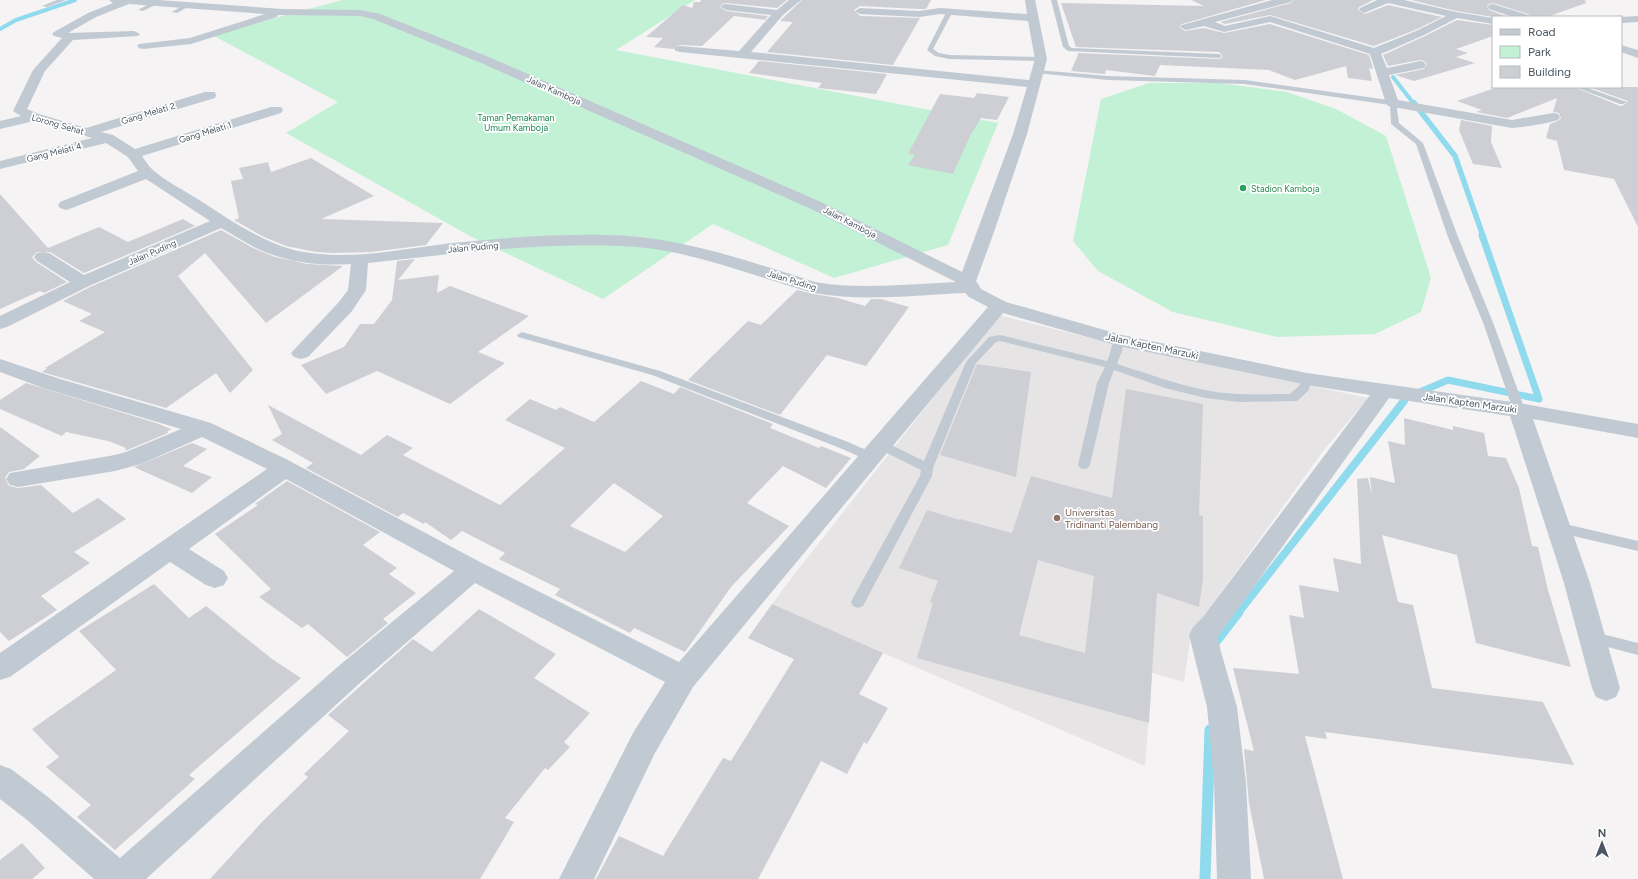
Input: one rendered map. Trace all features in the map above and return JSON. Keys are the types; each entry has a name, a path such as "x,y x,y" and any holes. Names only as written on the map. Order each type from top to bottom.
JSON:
{"street":[{"name":"Jalan Kamboja","path":"114,0 282,12 367,14 492,63 815,205 968,284"},
{"path":"128,0 98,12 58,33 59,35 70,37 134,34"},
{"path":"742,55 779,13 796,0"},
{"path":"968,284 1017,141 1037,72 1030,0"},
{"path":"1186,27 1287,0"},
{"path":"1364,10 1385,0"},
{"path":"1390,0 1456,15 1492,21"},
{"path":"352,4 367,14"},
{"path":"726,7 779,13"},
{"path":"860,11 919,14 944,7 1032,18"},
{"path":"1493,7 1521,16"},
{"path":"144,46 197,40 282,12"},
{"path":"1204,22 1224,29 1271,19 1375,52 1420,33 1456,15"},
{"path":"1622,20 1638,19"},
{"name":"Lorong Sehat","path":"70,37 40,70 20,111 34,117 108,138 133,154 148,173 222,222"},
{"path":"1622,48 1638,54"},
{"path":"680,49 742,55 1037,72"},
{"path":"1375,52 1382,73 1397,104 1512,124 1525,124 1553,117"},
{"path":"1382,73 1420,65"},
{"name":"Gang Melati 2","path":"86,132 210,95"},
{"path":"146,99 161,110"},
{"name":"Gang Melati 1","path":"133,154 276,110"},
{"path":"0,125 34,117"},
{"name":"Gang Melati 4","path":"0,165 108,138"},
{"path":"66,205 148,173"},
{"name":"Jalan Puding","path":"0,323 83,282 222,222 271,248 297,256 332,260 360,259 481,246 571,240 609,240 647,243 688,250 723,259 812,288 855,292 968,284"},
{"path":"43,257 83,282"},
{"path":"301,353 345,308 357,290 360,259"},
{"name":"Jalan Kapten Marzuki","path":"968,284 984,299 999,306 1119,340 1307,379 1427,396 1516,401 1638,431"},
{"path":"576,879 644,743 683,678 999,306"},
{"path":"0,365 53,384 203,428 284,469 473,570 683,678"},
{"path":"1234,879 1230,783 1222,707 1203,634 1213,625 1390,391"},
{"path":"1516,401 1561,528 1594,638 1606,688"},
{"path":"18,479 115,463 133,458 203,428"},
{"path":"0,668 284,469"},
{"path":"169,549 215,578"},
{"path":"0,780 37,808 120,879 351,673 473,570"}],"lane":[{"path":"45,6 63,0"},
{"path":"1054,0 1066,47 1070,50 1219,56"},
{"path":"141,10 155,3"},
{"path":"175,12 187,5"},
{"path":"944,7 930,50 937,55 1037,72 1108,78 1245,82 1397,104 1395,124 1419,143 1453,237 1489,325 1516,401"},
{"path":"1581,88 1623,102"},
{"path":"522,335 656,373 844,445 876,451 927,468"},
{"path":"858,602 926,476 927,468 971,362 993,339 1000,338 1110,365 1169,385 1217,396 1238,398 1293,398 1304,388 1307,379"},
{"path":"1084,465 1103,383 1119,340"},
{"path":"1561,528 1638,546"},
{"path":"1594,638 1638,649"}],"shaded area":[{"name":"Universitas Tridinanti Palembang","path":"998,315 1094,339 1368,398 1323,451 1191,634 1184,682 1152,673 1145,766 883,653 861,690 748,638 786,585"}],"green space":[{"name":"Taman Pemakaman Umum Kamboja","path":"342,0 695,0 616,50 998,123 948,245 834,278 713,224 603,299 470,236 286,133 338,102 212,35"},
{"name":"Stadion Kamboja","path":"1149,83 1219,83 1287,92 1336,109 1386,136 1431,278 1421,312 1375,334 1277,337 1173,312 1098,271 1073,241 1101,99"}],"building":[{"path":"701,0 787,0 777,8 726,3 722,4 720,7 726,11 768,16 765,20 734,16 702,46 680,45 673,49 654,47 663,38 646,37 683,5 692,8 694,2 700,2"},
{"path":"802,0 931,0 926,9 860,6 854,10 860,16 920,18 893,65 767,52 793,22 780,21"},
{"path":"1191,0 1266,0 1182,24 1179,27 1185,31 1204,28 1224,33 1270,24 1369,55 1373,69 1369,68 1372,81 1348,78 1346,66 1295,80 1269,70 1160,65 1155,76 1106,70 1105,74 1071,71 1078,53 1220,59 1223,56 1219,52 1076,47 1061,3 1204,6"},
{"path":"1293,0 1373,0 1359,7 1358,10 1365,14 1388,5 1442,17 1415,30 1374,46 1270,15 1225,24 1220,22 1291,3"},
{"path":"1411,0 1585,0 1586,3 1550,16 1529,16 1528,14 1493,3 1487,6 1489,10 1505,16 1492,17 1456,11"},
{"path":"1457,20 1492,25 1492,36 1456,49 1468,53 1456,57 1475,63 1414,81 1395,75 1424,69 1427,64 1420,60 1388,66 1383,55"},
{"path":"759,61 887,74 876,94 818,88 822,83 749,73"},
{"path":"1638,87 1638,227 1614,179 1564,170 1557,141 1546,138 1550,124 1561,118 1559,113 1553,112 1557,98 1507,118 1476,112 1482,110 1457,101 1495,88 1576,88 1620,106 1624,105 1628,101 1592,88"},
{"path":"977,93 1009,97 997,120 981,118 970,136 953,174 908,165 915,155 908,154 940,94 974,98"},
{"path":"1461,120 1492,126 1491,142 1502,168 1473,164 1459,130"},
{"path":"311,158 374,196 321,219 443,223 426,245 371,252 334,253 316,252 286,246 262,236 234,220 239,218 231,181 243,179 239,168 268,162 271,172"},
{"path":"0,194 48,248 99,227 128,242 183,219 195,226 84,273 50,252 37,252 32,257 36,262 67,282 44,293 40,291 0,309"},
{"path":"221,230 253,248 275,257 307,264 343,266 266,323 205,253 178,276 253,370 230,393 216,373 166,408 42,372 47,368 45,368 105,332 79,321 92,314 63,301 90,287"},
{"path":"415,259 398,280 439,275 437,293 450,286 529,316 478,352 505,363 450,404 377,371 326,394 301,365 344,347 360,324 374,324 392,300 397,261"},
{"path":"797,290 838,298 865,306 871,299 881,299 909,307 866,366 827,355 780,415 688,380 748,321 761,325"},
{"path":"977,364 1031,372 1016,477 940,455"},
{"path":"641,381 674,394 680,387 773,424 770,428 819,448 821,446 851,458 826,488 783,466 747,503 789,526 731,587 685,652 634,628 630,633 555,595 560,589 499,559 505,553 462,531 451,540 425,522 424,524 403,513 398,517 306,468 313,463 272,440 282,434 268,405 361,455 387,435 413,448 403,455 500,505 565,448 505,420 530,399 556,410 560,407 594,422","holes":["614,483 663,516 625,552 570,526"]},
{"path":"26,383 171,429 167,432 168,433 125,451 126,448 108,441 66,432 62,436 0,409 0,400"},
{"path":"1126,389 1203,404 1199,515 1203,516 1203,579 1199,607 1157,593 1149,723 917,658 933,603 930,602 938,581 899,568 927,510 1012,533 1031,476 1112,498","holes":["1038,560 1094,576 1085,653 1019,635"]},
{"path":"1404,418 1453,430 1453,426 1484,433 1488,456 1506,458 1519,488 1532,546 1538,547 1548,590 1571,667 1476,643 1457,555 1382,535 1398,602 1413,605 1432,688 1543,702 1574,765 1325,732 1327,739 1305,736 1343,879 1264,879 1249,803 1244,749 1254,751 1233,668 1299,674 1289,615 1304,618 1299,585 1339,592 1333,558 1361,564 1357,479 1368,478 1372,495 1370,477 1395,483 1388,441 1405,445"},
{"path":"0,427 40,456 24,469 9,472 5,478 9,486 18,488 41,485 73,513 98,498 126,519 74,552 90,563 41,596 57,610 9,641 0,632"},
{"path":"192,443 207,449 183,466 212,477 192,493 134,467"},
{"path":"287,481 380,532 363,545 397,568 389,574 416,593 383,619 388,623 347,657 308,624 302,628 259,597 271,589 215,534 258,505 255,504"},
{"path":"154,584 189,618 206,606 272,659 301,678 189,775 195,779 115,850 77,817 91,805 46,767 59,757 32,729 116,670 79,631"},
{"path":"772,604 883,653 859,694 888,708 867,744 864,742 847,774 821,761 758,879 596,879 619,836 663,856 723,758 731,761 794,659 748,638"},
{"path":"479,609 556,654 534,678 590,713 564,742 570,747 548,770 545,768 505,818 514,822 480,879 210,879 263,821 308,777 304,774 349,731 328,715 413,639 432,652"},
{"path":"22,843 45,868 32,879 0,879 0,860"}],"waterway":[{"path":"0,29 16,20 75,0"},
{"path":"1393,77 1414,104"},
{"path":"1414,103 1455,156 1483,236"},
{"path":"1403,402 1406,398 1448,380 1539,399 1482,235"},
{"path":"1238,613 1404,401"},
{"path":"1214,648 1214,643 1238,612"},
{"path":"1205,879 1210,730"}],"place":[{"name":"Stadion Kamboja","path":"1243,188"},
{"name":"Universitas Tridinanti Palembang","path":"1057,518"}]}
